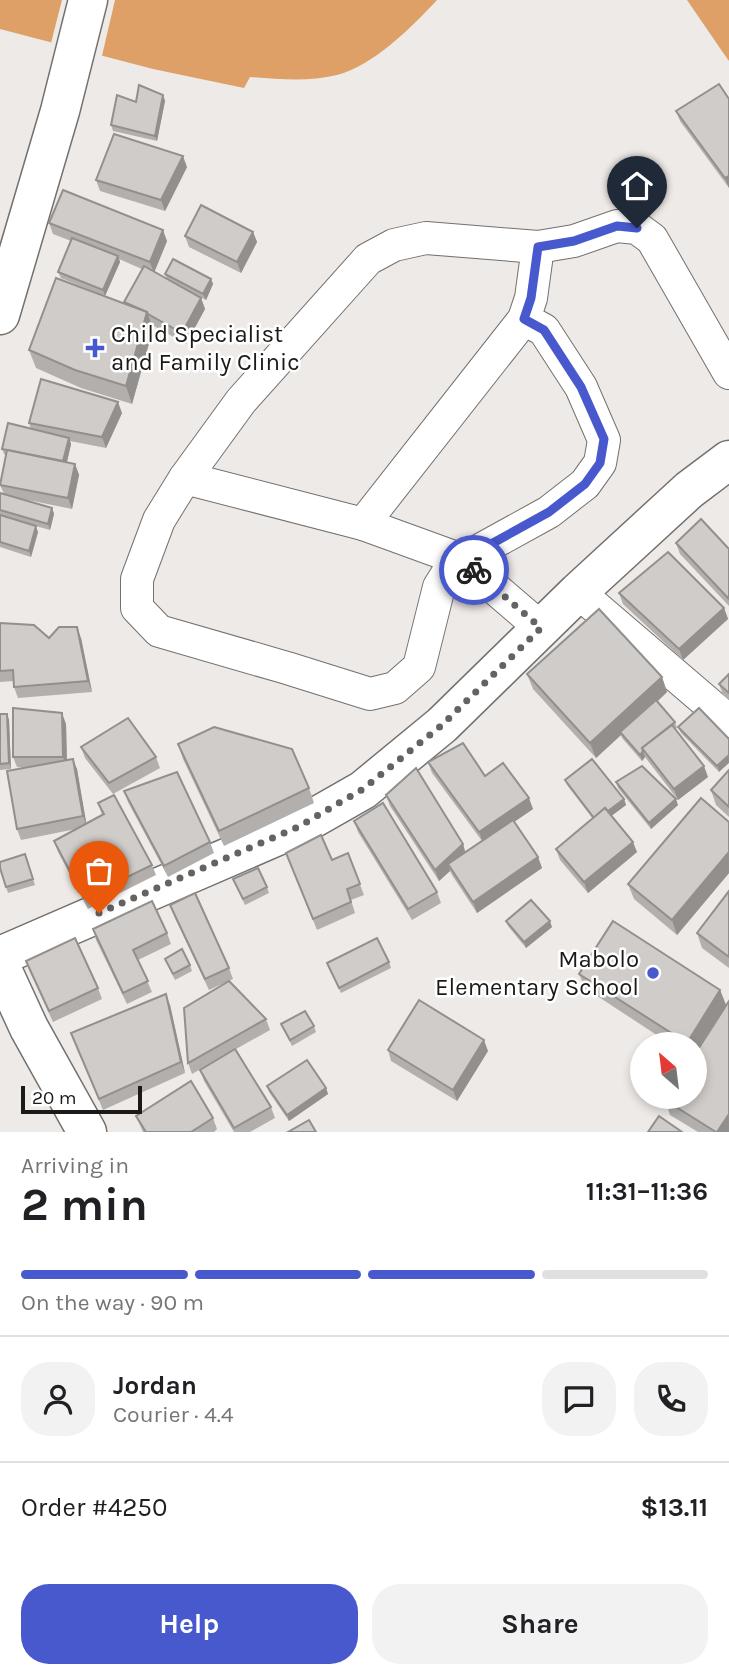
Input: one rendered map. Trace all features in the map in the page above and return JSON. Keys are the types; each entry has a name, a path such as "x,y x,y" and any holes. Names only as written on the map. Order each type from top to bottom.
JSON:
{"street":[{"path":"0,314 60,111 88,0"},
{"path":"524,319 544,330 581,387 604,439 600,463 585,484 549,512 462,560 449,571 439,587 419,667 395,688 370,694 159,631 137,608 137,579 159,520 185,478 241,401 368,259 394,244 426,239 538,247 574,241 617,226 637,228 652,239 729,373"},
{"path":"363,524 524,319 531,298 538,247"},
{"path":"0,956 298,827 363,789 442,725 578,592 689,490 729,460"},
{"path":"185,478 363,524 462,560 541,628"},
{"path":"578,592 729,721"},
{"path":"0,965 29,1028 87,1132"}],"shaded area":[{"path":"0,0 437,0 391,44 351,70 315,79 250,77 244,88 153,69 0,29"},
{"path":"687,0 729,0 729,61 724,54"}],"pier":[{"path":"62,0 115,0 101,60 50,47"}],"building":[{"path":"719,84 729,99 729,176 725,178 676,111"},
{"path":"139,85 163,95 155,136 111,125 117,95 136,102"},
{"path":"114,134 183,156 161,200 96,180"},
{"path":"63,190 163,230 150,262 49,223"},
{"path":"201,205 253,232 237,262 185,236"},
{"path":"72,238 118,256 103,290 58,272"},
{"path":"173,259 211,279 203,294 165,274"},
{"path":"144,266 201,298 182,333 124,302"},
{"name":"Child Specialist and Family Clinic","path":"56,278 147,312 126,386 75,370 29,350"},
{"path":"41,379 118,402 102,437 29,423"},
{"path":"8,423 69,438 63,461 2,449"},
{"path":"7,450 75,464 68,498 0,485"},
{"path":"0,493 52,508 48,524 0,510"},
{"path":"0,515 36,526 29,551 0,542"},
{"path":"701,519 729,549 729,599 676,543"},
{"path":"668,552 724,608 679,649 619,593"},
{"path":"599,609 662,677 590,743 527,674"},
{"path":"0,623 34,625 49,638 59,627 77,627 88,681 14,687 13,670 0,671"},
{"path":"729,674 729,693 719,684"},
{"path":"656,700 675,722 642,748 640,755 620,732"},
{"path":"13,708 62,713 63,757 13,757"},
{"path":"699,708 729,739 729,755 717,766 678,727"},
{"path":"0,714 7,714 9,763 0,764"},
{"path":"128,718 156,757 109,783 81,747"},
{"path":"672,725 704,766 674,789 642,748"},
{"path":"214,727 292,749 309,788 219,831 178,744"},
{"path":"463,743 485,776 503,763 529,798 479,832 428,762"},
{"path":"73,759 83,816 17,829 7,771"},
{"path":"592,759 624,799 608,811 605,808 594,818 565,780"},
{"path":"642,766 676,799 649,823 616,782"},
{"path":"416,768 463,844 435,870 386,795"},
{"path":"729,770 729,807 711,790"},
{"path":"177,772 210,842 164,866 124,791"},
{"path":"114,795 152,865 84,898 54,841 104,814 98,803"},
{"path":"701,798 729,822 729,852 672,920 628,884"},
{"path":"383,803 437,892 408,909 354,821"},
{"path":"605,808 633,842 584,882 556,849"},
{"path":"513,820 538,857 473,902 448,864"},
{"path":"321,835 332,860 348,853 360,884 347,889 351,902 313,919 286,853"},
{"path":"25,854 33,879 6,887 0,862"},
{"path":"258,868 267,887 243,899 233,879"},
{"path":"729,891 729,957 697,933"},
{"path":"195,893 229,968 205,979 170,905"},
{"path":"531,900 550,921 524,942 506,921"},
{"path":"152,901 167,933 133,950 148,981 123,993 93,929"},
{"path":"613,921 720,990 694,1032 670,1032 579,974"},
{"path":"75,938 98,988 49,1011 26,961"},
{"path":"377,938 389,962 339,988 327,963"},
{"path":"182,949 190,965 173,974 165,959"},
{"path":"229,981 266,1019 188,1063 184,1008"},
{"path":"166,994 181,1062 99,1099 71,1033"},
{"path":"419,1000 484,1040 453,1090 388,1050"},
{"path":"729,1001 729,1114 717,1132 681,1110 707,1110 707,1035"},
{"path":"305,1011 314,1026 290,1040 281,1024"},
{"path":"235,1049 271,1107 234,1128 200,1070"},
{"path":"307,1060 326,1088 287,1115 267,1086"},
{"path":"191,1081 213,1118 191,1132 146,1132 136,1116"},
{"path":"659,1116 682,1132 648,1132"},
{"path":"309,1120 316,1132 288,1132"}],"way so far":[{"path":"99,913 298,827 363,789 442,725 541,628 474,570"}],"place":[{"name":"Child Specialist and Family Clinic","path":"95,348"},
{"name":"Mabolo Elementary School","path":"653,973"}],"route":[{"path":"474,570 462,560 549,512 585,484 600,463 604,439 581,387 544,330 524,319 531,298 538,247 574,241 617,226 637,228"}]}
